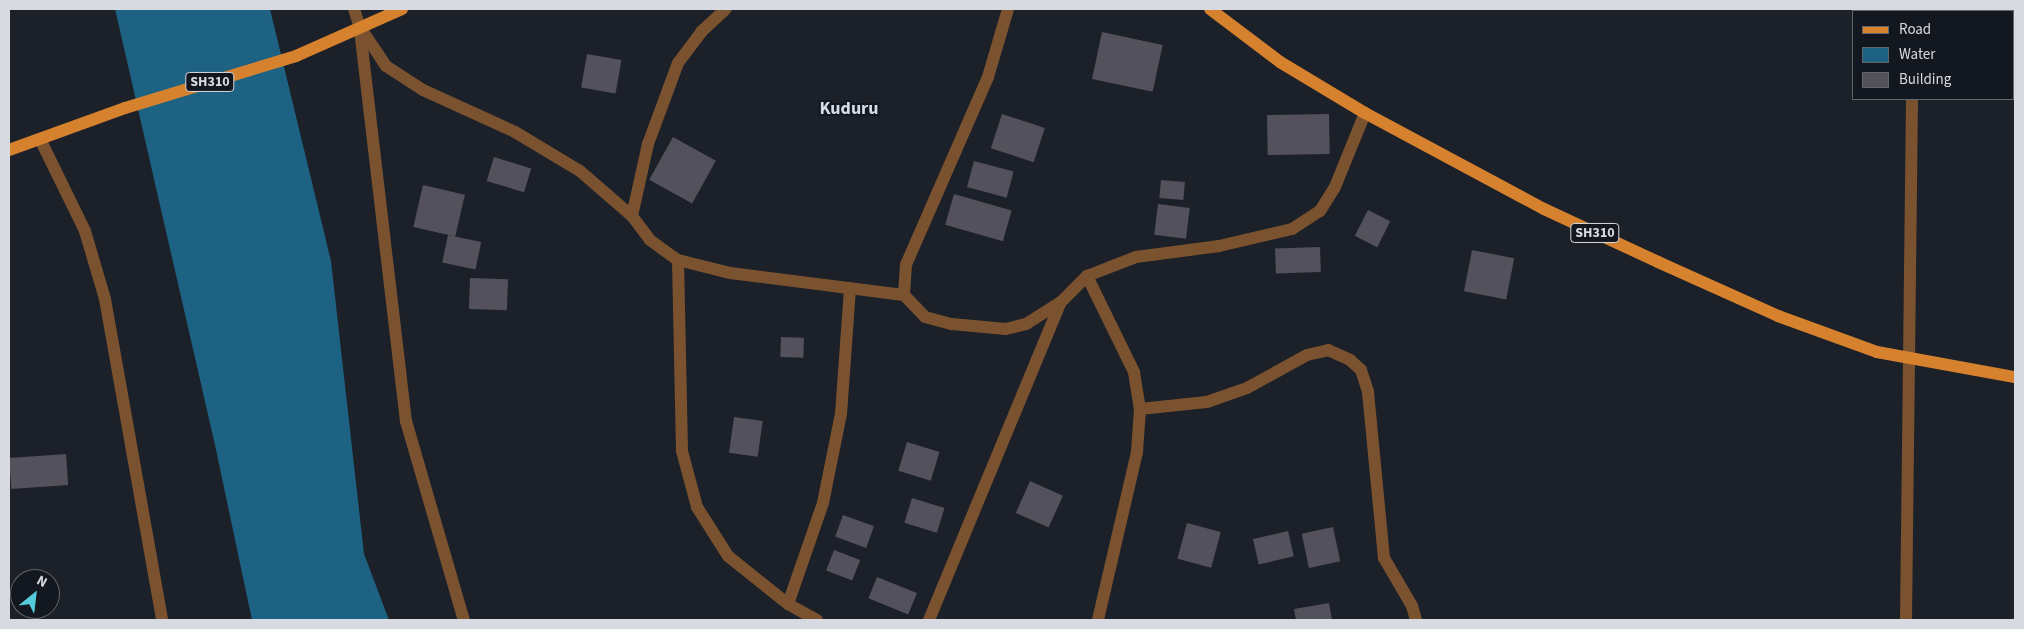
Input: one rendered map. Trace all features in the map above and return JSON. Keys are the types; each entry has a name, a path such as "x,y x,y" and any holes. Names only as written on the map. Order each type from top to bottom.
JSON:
{"main road":[{"name":"SH310","path":"9,150 125,108 296,56 402,9"},
{"name":"SH310","path":"1210,9 1280,62 1365,113 1544,209 1658,262 1778,316 1876,352 1912,360 2015,377"}],"street":[{"path":"354,9 360,27 406,421 464,620"},
{"path":"632,216 648,144 678,63 701,32 726,9"},
{"path":"904,295 906,265 988,77 1008,9"},
{"path":"360,27 386,66 424,90 515,132 580,171 632,216 650,240 678,260 730,273 904,295 926,317 952,324 1006,329 1026,324 1061,302 1087,276 1136,256 1219,246 1292,229 1320,211 1335,187 1365,113"},
{"path":"1906,620 1912,360 1912,100"},
{"path":"40,139 85,232 105,299 162,620"},
{"path":"678,260 682,450 697,507 728,556 788,604 817,620"},
{"path":"1087,276 1134,372 1140,409 1137,452 1098,620"},
{"path":"788,604 824,503 841,414 850,288"},
{"path":"929,620 1061,302"},
{"path":"1140,409 1208,402 1247,388 1307,354 1328,350 1350,360 1361,370 1368,392 1384,558 1412,606 1416,620"}],"water":[{"path":"115,9 270,9 331,261 364,554 389,620 252,620 215,445"}],"building":[{"path":"1102,32 1163,45 1153,92 1092,79"},
{"path":"587,54 621,60 616,94 581,87"},
{"path":"1002,114 1045,128 1034,162 991,148"},
{"path":"1329,114 1330,154 1268,155 1267,115"},
{"path":"673,137 716,161 692,204 649,180"},
{"path":"494,157 531,168 524,192 487,181"},
{"path":"974,161 1014,172 1007,198 967,187"},
{"path":"1161,180 1185,182 1183,200 1159,198"},
{"path":"423,185 465,195 455,237 413,227"},
{"path":"954,194 1012,211 1003,241 945,225"},
{"path":"1158,204 1190,208 1186,239 1154,235"},
{"path":"1368,210 1390,221 1377,247 1355,236"},
{"path":"448,235 481,242 475,269 442,262"},
{"path":"1320,247 1321,272 1276,274 1275,249"},
{"path":"1472,250 1514,258 1506,299 1464,291"},
{"path":"470,278 508,279 507,310 469,309"},
{"path":"781,337 804,338 803,358 780,357"},
{"path":"734,417 763,421 758,457 729,453"},
{"path":"907,442 940,452 931,481 898,471"},
{"path":"66,454 68,485 11,489 9,458"},
{"path":"1030,481 1063,496 1049,528 1016,513"},
{"path":"912,498 945,508 937,533 904,523"},
{"path":"843,515 874,526 866,548 835,537"},
{"path":"1187,523 1221,532 1211,568 1177,559"},
{"path":"1333,527 1340,561 1309,568 1302,534"},
{"path":"1288,531 1294,556 1259,564 1253,539"},
{"path":"834,550 860,560 852,581 826,571"},
{"path":"877,577 917,593 908,614 868,598"},
{"path":"1329,603 1332,620 1296,620 1294,609"}],"district":[{"name":"Kuduru","path":"849,109"}]}
